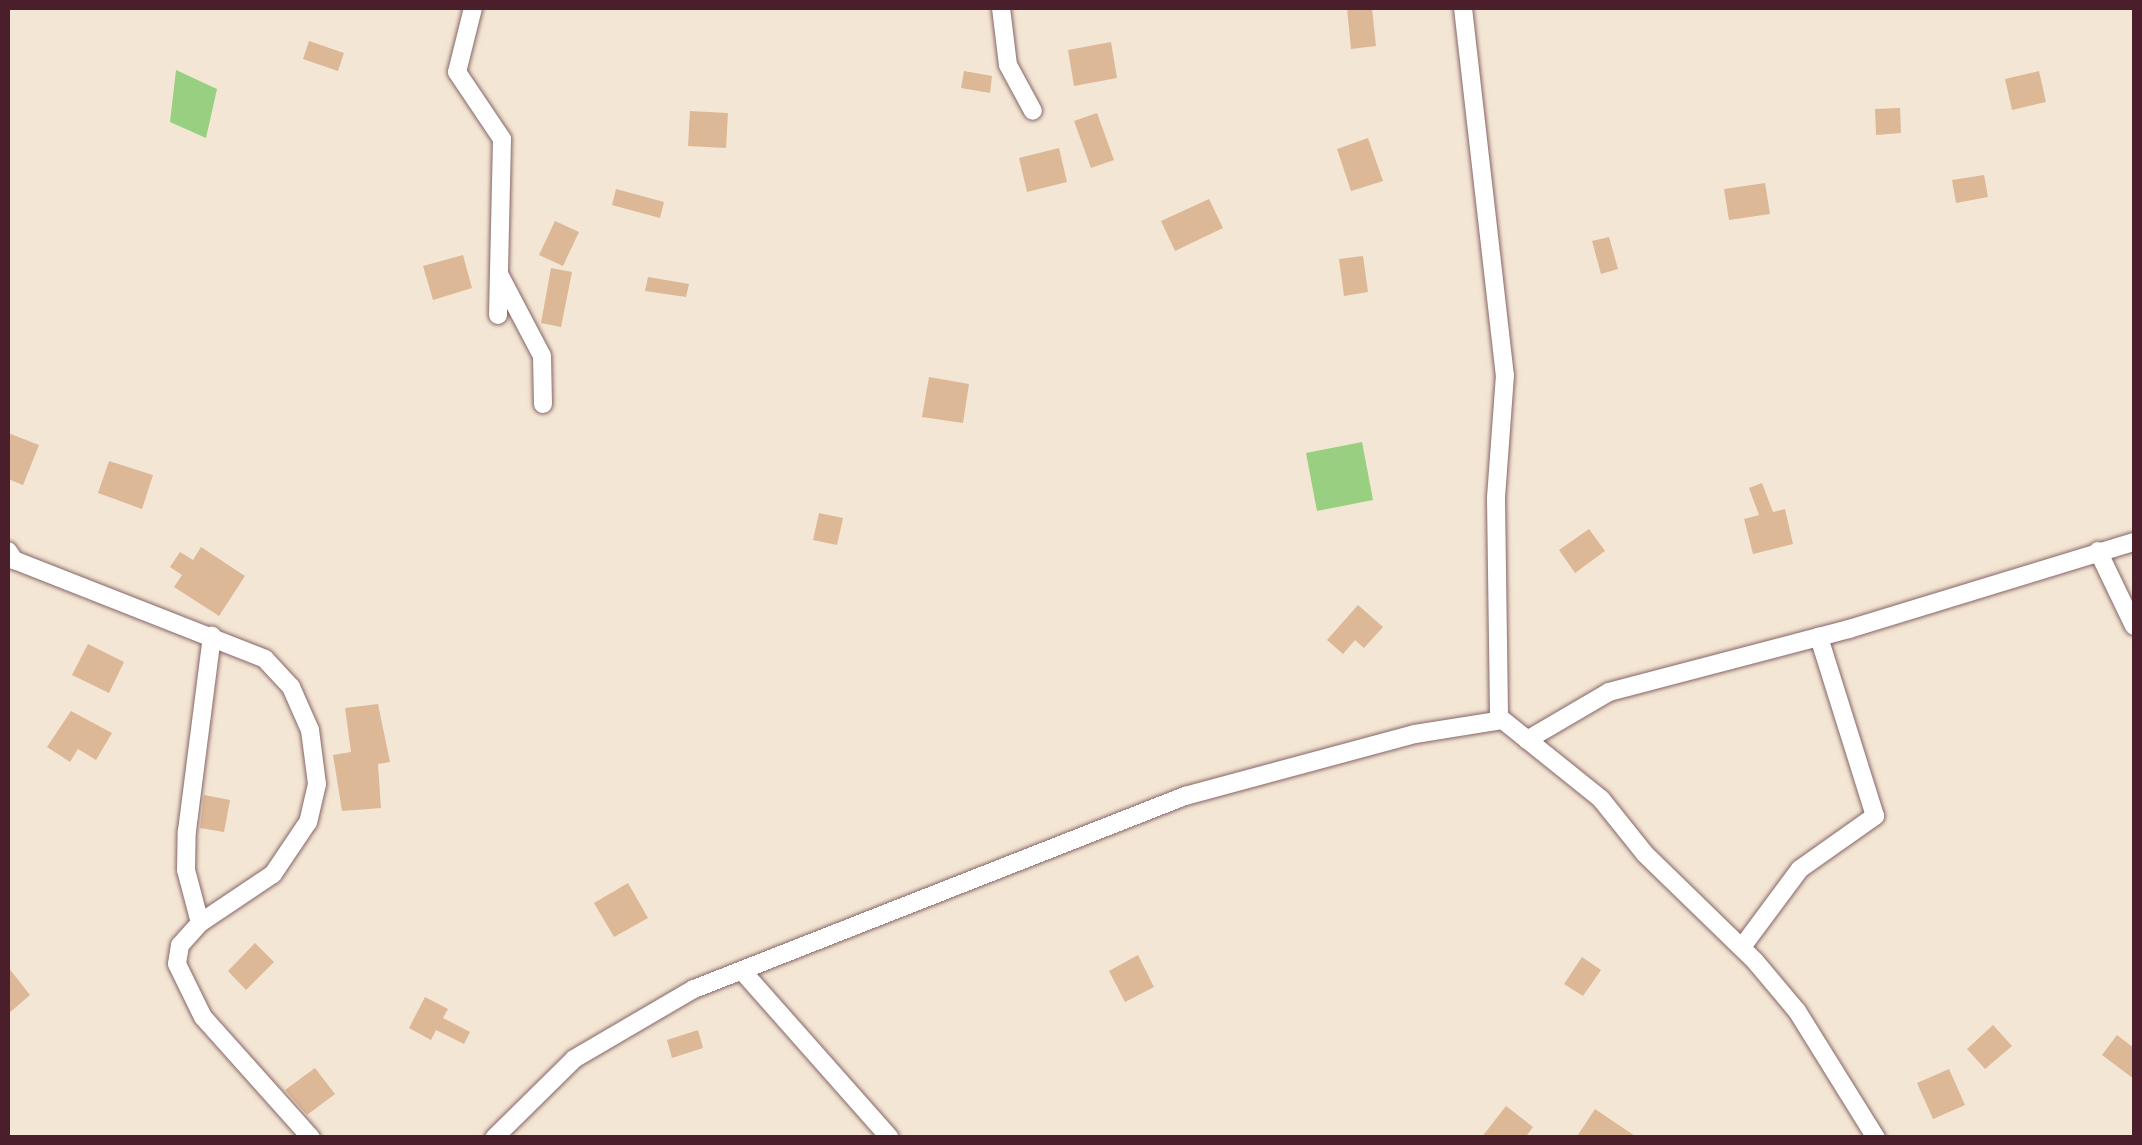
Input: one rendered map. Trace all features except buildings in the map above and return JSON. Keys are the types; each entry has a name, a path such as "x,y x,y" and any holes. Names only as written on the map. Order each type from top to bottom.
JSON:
{"street":[{"path":"473,8 457,72 502,139 498,315"},
{"path":"1001,8 1008,64 1033,111"},
{"path":"1463,8 1504,375 1496,500 1502,720"},
{"path":"500,276 542,356 543,404"},
{"path":"1527,740 1609,692 1819,637 2134,542"},
{"path":"8,551 14,560 264,659 291,687 310,730 317,784 294,850 273,874 200,922 180,945 176,964 183,988 311,1138"},
{"path":"2098,552 2134,626"},
{"path":"200,922 186,870 212,636"},
{"path":"1742,947 1800,869 1876,816 1819,637"},
{"path":"494,1138 515,1130 553,1076 605,1040 694,990 1185,796 1415,734 1502,720 1601,799 1645,854 1742,947 1797,1011 1876,1138"},
{"path":"744,973 890,1138"}],"green space":[{"path":"176,70 217,89 206,138 170,122"},
{"path":"1362,442 1373,500 1317,511 1306,453"}]}
